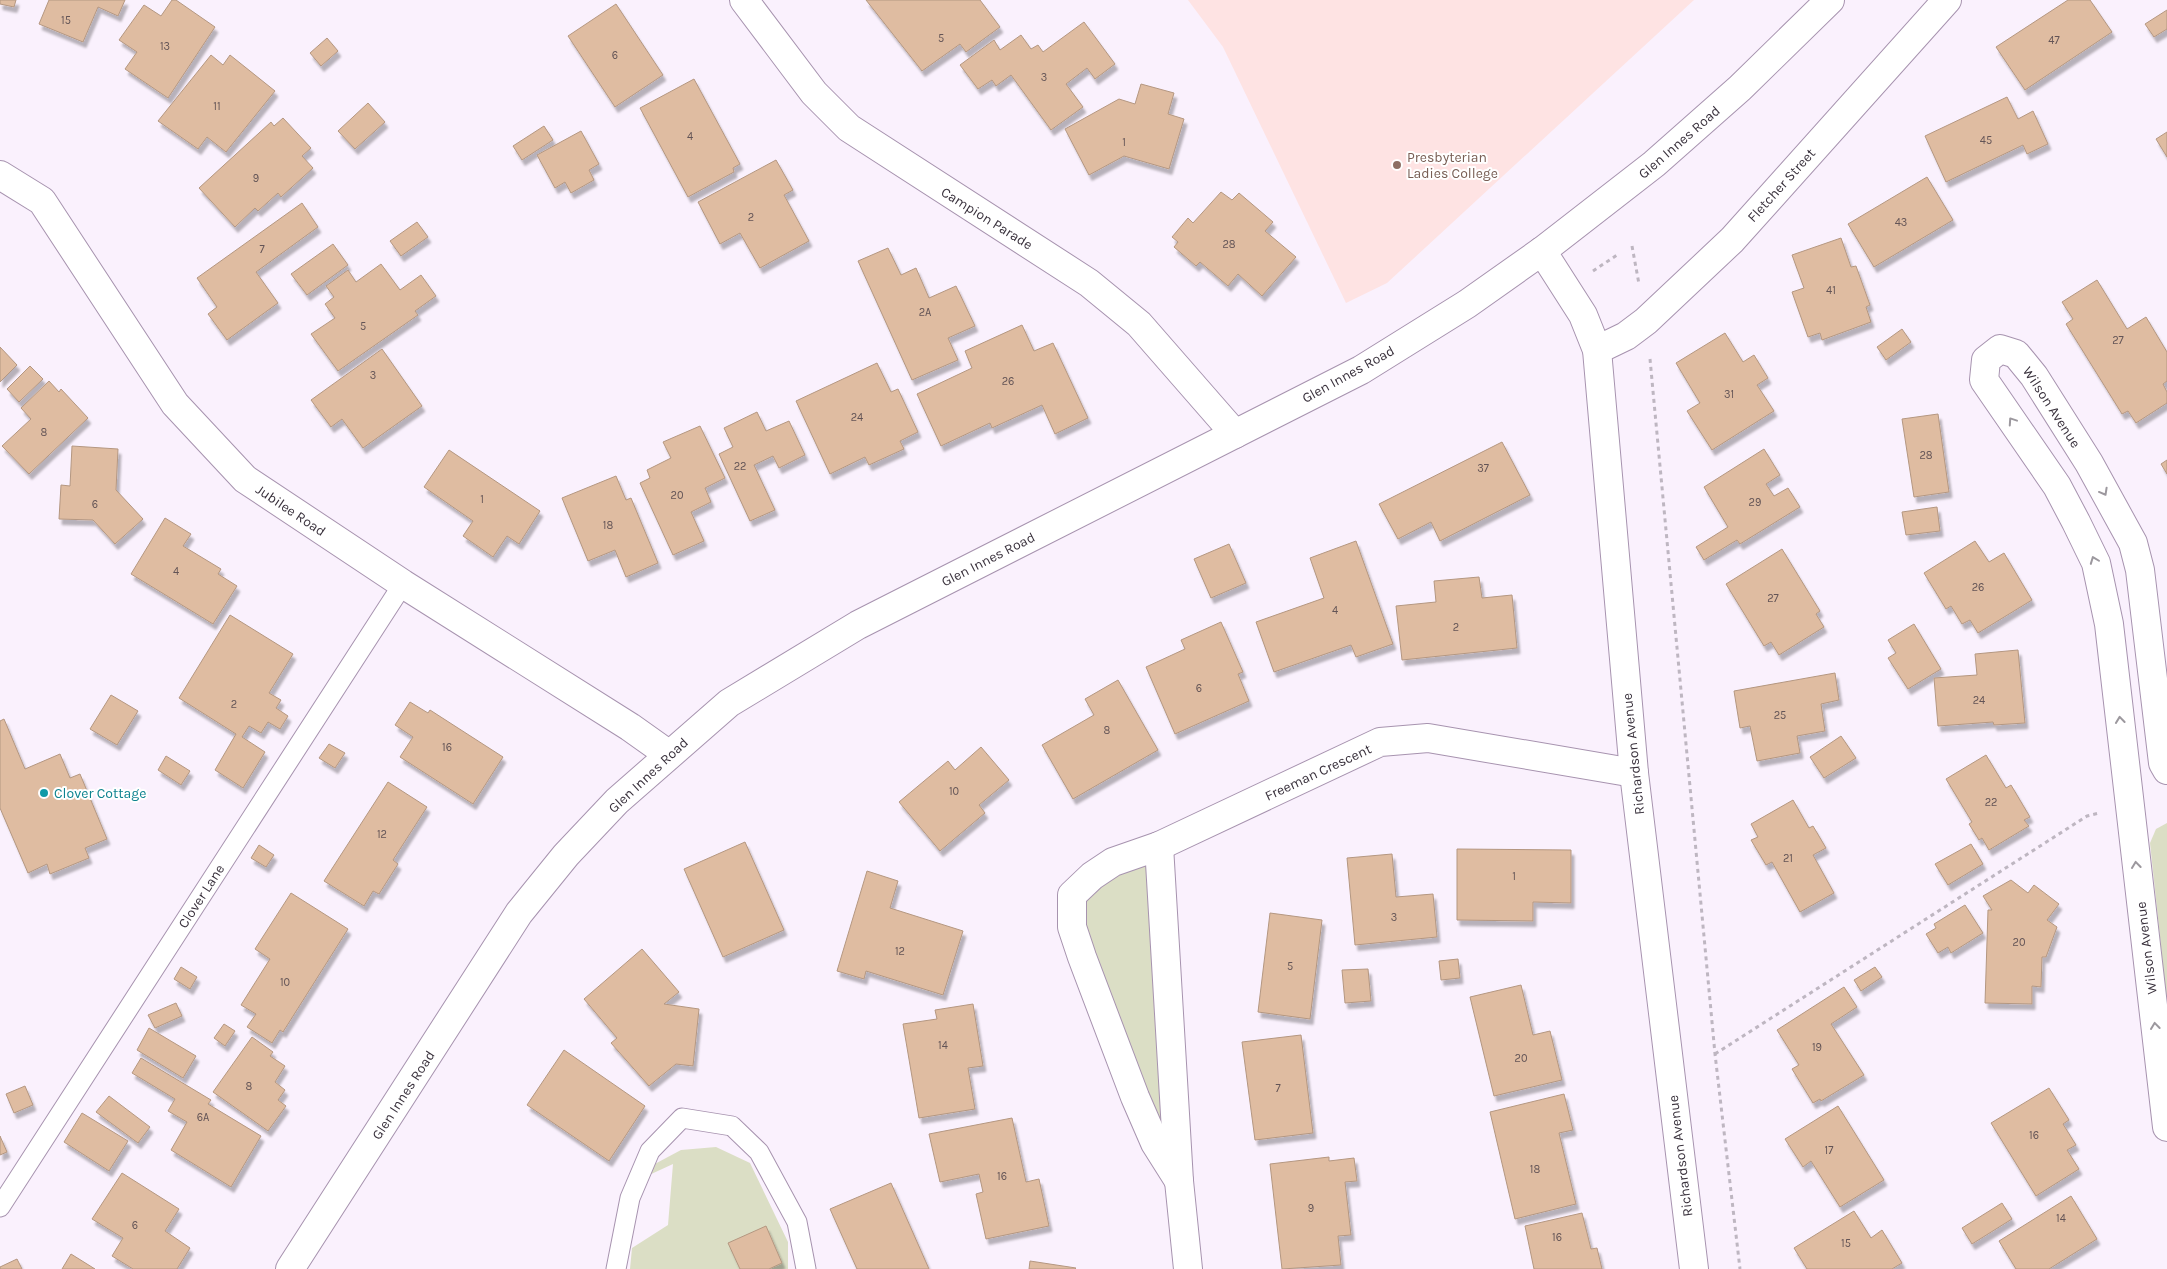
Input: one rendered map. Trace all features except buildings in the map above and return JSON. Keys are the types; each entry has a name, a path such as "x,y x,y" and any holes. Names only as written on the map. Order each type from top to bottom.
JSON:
{"street":[{"name":"Campion Parade","path":"744,0 814,92 849,128 1089,283 1139,324 1235,434"},
{"name":"Glen Innes Road","path":"290,1269 519,913 579,842 617,801 668,754 729,703 858,625 1361,370 1467,304 1542,251 1661,158 1740,88 1830,0"},
{"name":"Fletcher Street","path":"1597,350 1626,336 1646,320 1732,240 1946,0"},
{"name":"Jubilee Road","path":"0,175 42,201 176,404 245,479 403,584 630,726 668,754"},
{"name":"Richardson Avenue","path":"1542,251 1583,315 1597,350 1634,773 1694,1269"},
{"name":"Wilson Avenue","path":"2125,769 2165,766 2140,570 2133,542 2089,464 2034,376 2016,354 2000,349 1986,360 1984,380 2056,486 2096,563 2109,624 2125,769 2167,1127"},
{"path":"2056,486 2089,464"},
{"path":"2109,624 2145,616"},
{"name":"Freeman Crescent","path":"1179,1181 1155,1143 1135,1097 1072,926 1072,895 1092,876 1114,862 1159,846 1380,742 1428,738 1634,773"},
{"name":"Freeman Crescent","path":"1159,846 1179,1181 1188,1269"}],"lane":[{"name":"Clover Lane","path":"0,1207 403,584"},
{"path":"616,1269 630,1198 650,1152 682,1118 732,1126 759,1152 797,1222 806,1269"}],"path":[{"path":"1632,246 1640,285"},
{"path":"1650,356 1715,1054 1740,1269"},
{"path":"1715,1054 2087,816 2105,812"}],"shaded area":[{"name":"Presbyterian Ladies College","path":"1188,0 1694,0 1387,283 1346,303 1223,47"}],"green space":[{"path":"2167,823 2167,1003 2150,843 2156,829"},
{"path":"1159,846 1179,1181 1072,895"},
{"path":"716,1147 750,1163 788,1242 788,1269 630,1269 632,1248 668,1225 673,1164 647,1176 651,1166 681,1150"}],"place":[{"name":"Presbyterian Ladies College","path":"1397,165"},
{"name":"Clover Cottage","path":"44,793"}]}
